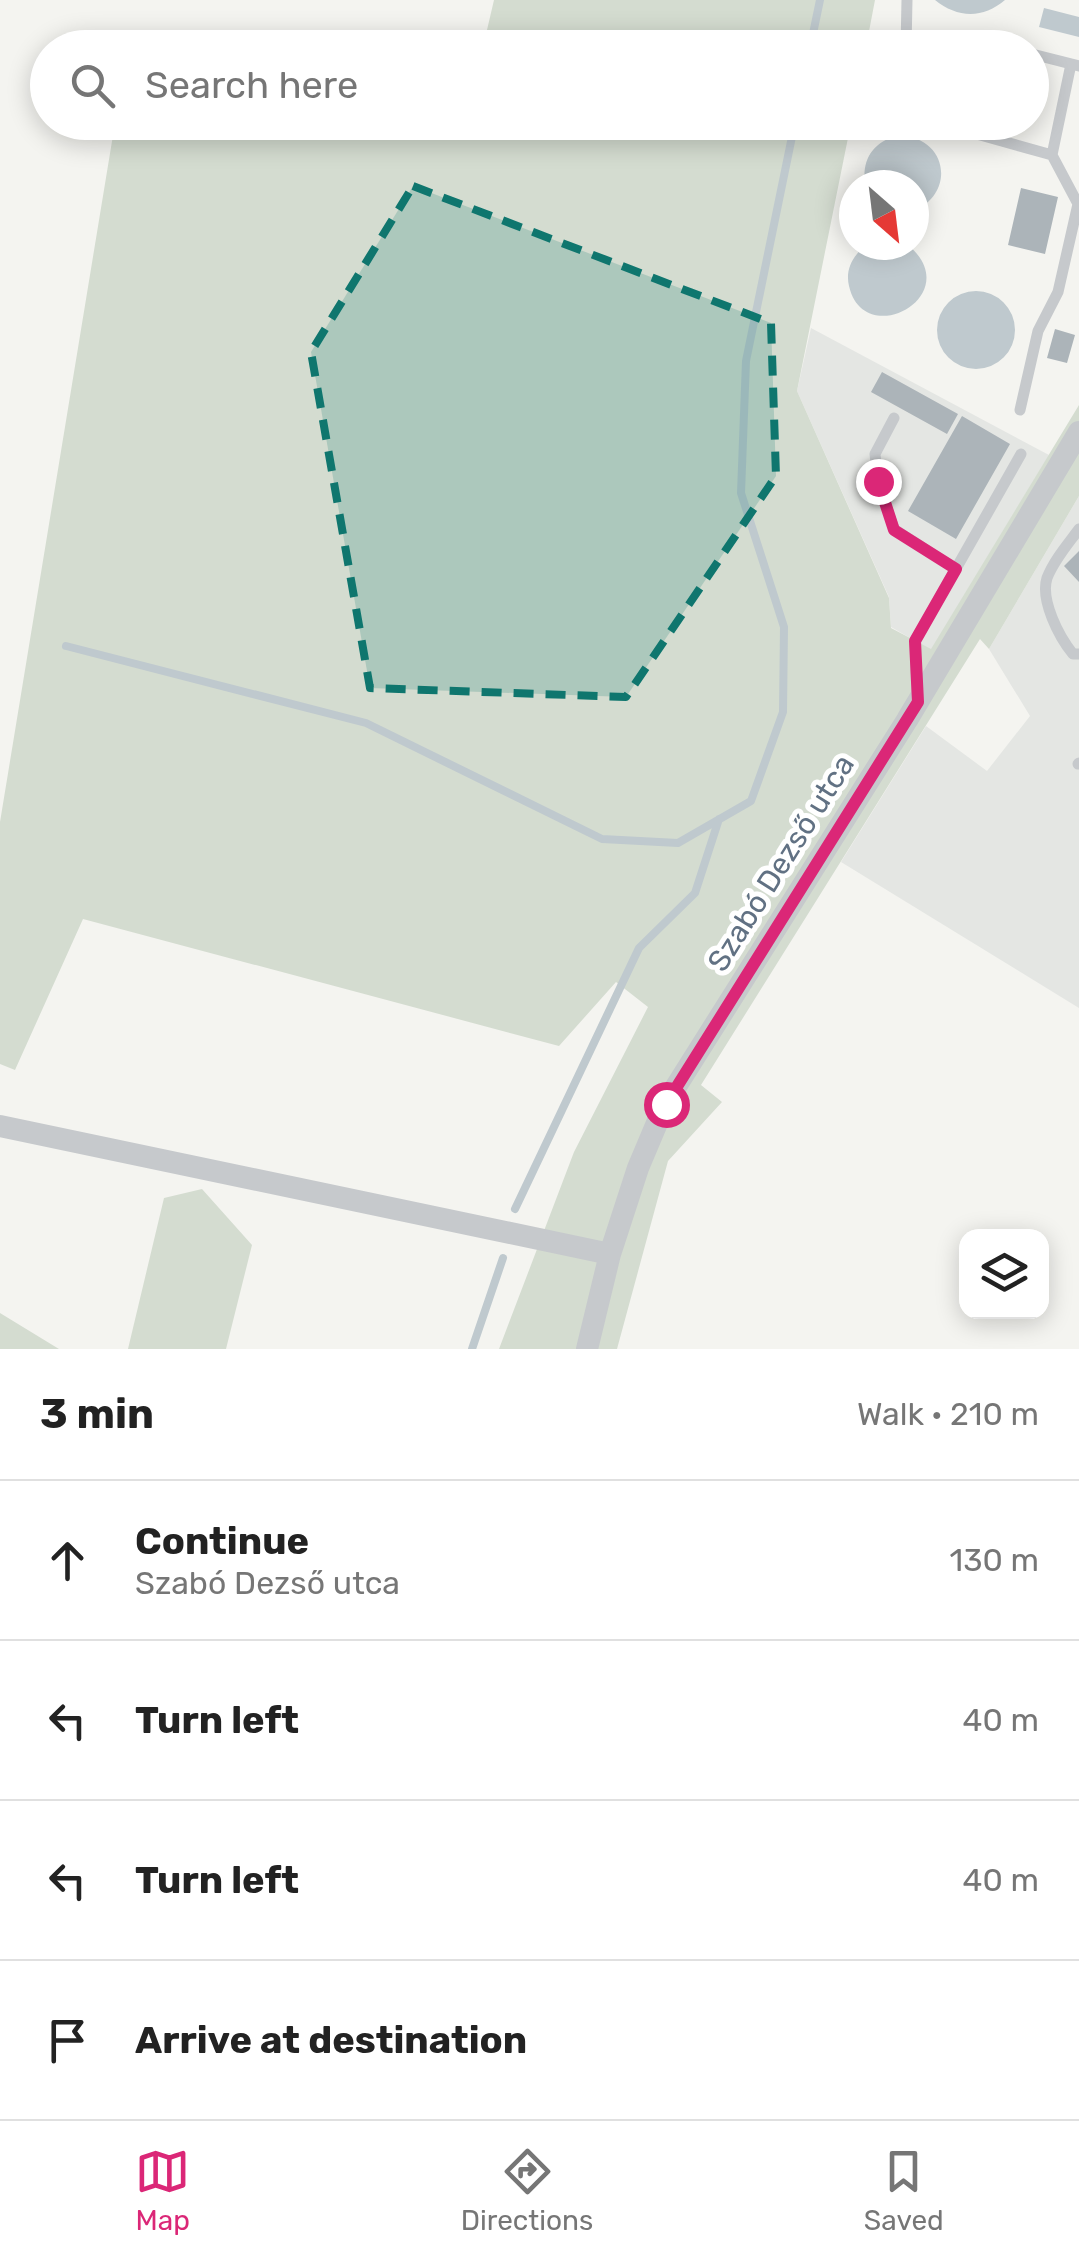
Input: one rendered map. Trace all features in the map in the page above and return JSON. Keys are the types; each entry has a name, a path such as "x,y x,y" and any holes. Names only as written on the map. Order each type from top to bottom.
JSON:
{"street":[{"name":"Szabó Dezső utca","path":"587,1349 610,1254 638,1168 666,1104 918,702 1079,432"},
{"path":"0,1126 610,1254"}],"lane":[{"path":"906,30 907,0"},
{"path":"1020,410 1038,330 1058,292 1078,204 1052,155 1075,65 1049,58"},
{"path":"998,140 1052,155"},
{"path":"894,418 875,454 878,481 894,530 956,569"},
{"path":"918,702 915,641 1022,454"},
{"path":"1079,529 1062,550 1046,581 1050,610 1060,638 1073,654 1079,654"}],"highlighted area":[{"path":"413,186 771,323 776,476 626,697 370,688 311,352"}],"shaded area":[{"path":"494,0 875,0 869,30 487,30"},
{"path":"935,0 1005,0 988,11 970,14"},
{"path":"1044,8 1079,17 1079,37 1039,27"},
{"path":"112,140 848,140 797,391 889,598 891,628 931,649 1079,405 1079,496 989,649 980,639 701,1085 722,1102 668,1161 617,1349 499,1349 574,1152 648,1007 616,982 559,1046 83,919 15,1070 0,1064 0,822"},
{"path":"887,140 925,143 940,164 937,190 929,201 929,170 865,170 870,154"},
{"path":"853,260 920,260 926,282 920,297 907,309 890,315 873,314 858,305 849,286"},
{"path":"976,291 991,294 1003,303 1012,315 1012,345 1003,357 991,366 976,369 961,366 949,357 940,345 937,330 940,315 949,303 961,294"},
{"path":"811,328 1049,455 931,650 891,627 889,597 797,391"},
{"path":"1079,496 1079,1008 841,862 926,726 987,771 1030,716 989,649"},
{"path":"202,1189 252,1245 226,1349 128,1349 164,1198"},
{"path":"0,1313 59,1349 0,1349"}],"building":[{"path":"1021,188 1058,197 1045,254 1008,245"},
{"path":"1055,329 1075,335 1067,363 1047,358"},
{"path":"882,372 958,414 947,434 871,392"},
{"path":"962,416 1010,444 956,539 908,511"},
{"path":"1079,551 1079,582 1064,566"}],"waterway":[{"path":"814,30 820,0"},
{"path":"66,646 366,723 602,839 678,843 751,801 783,712 784,627 741,493 746,361 791,140"},
{"path":"515,1209 639,948 695,893 719,819"},
{"path":"472,1349 503,1258"}],"route":[{"path":"666,1104 918,702 915,641 956,569 894,530 878,481"}]}
